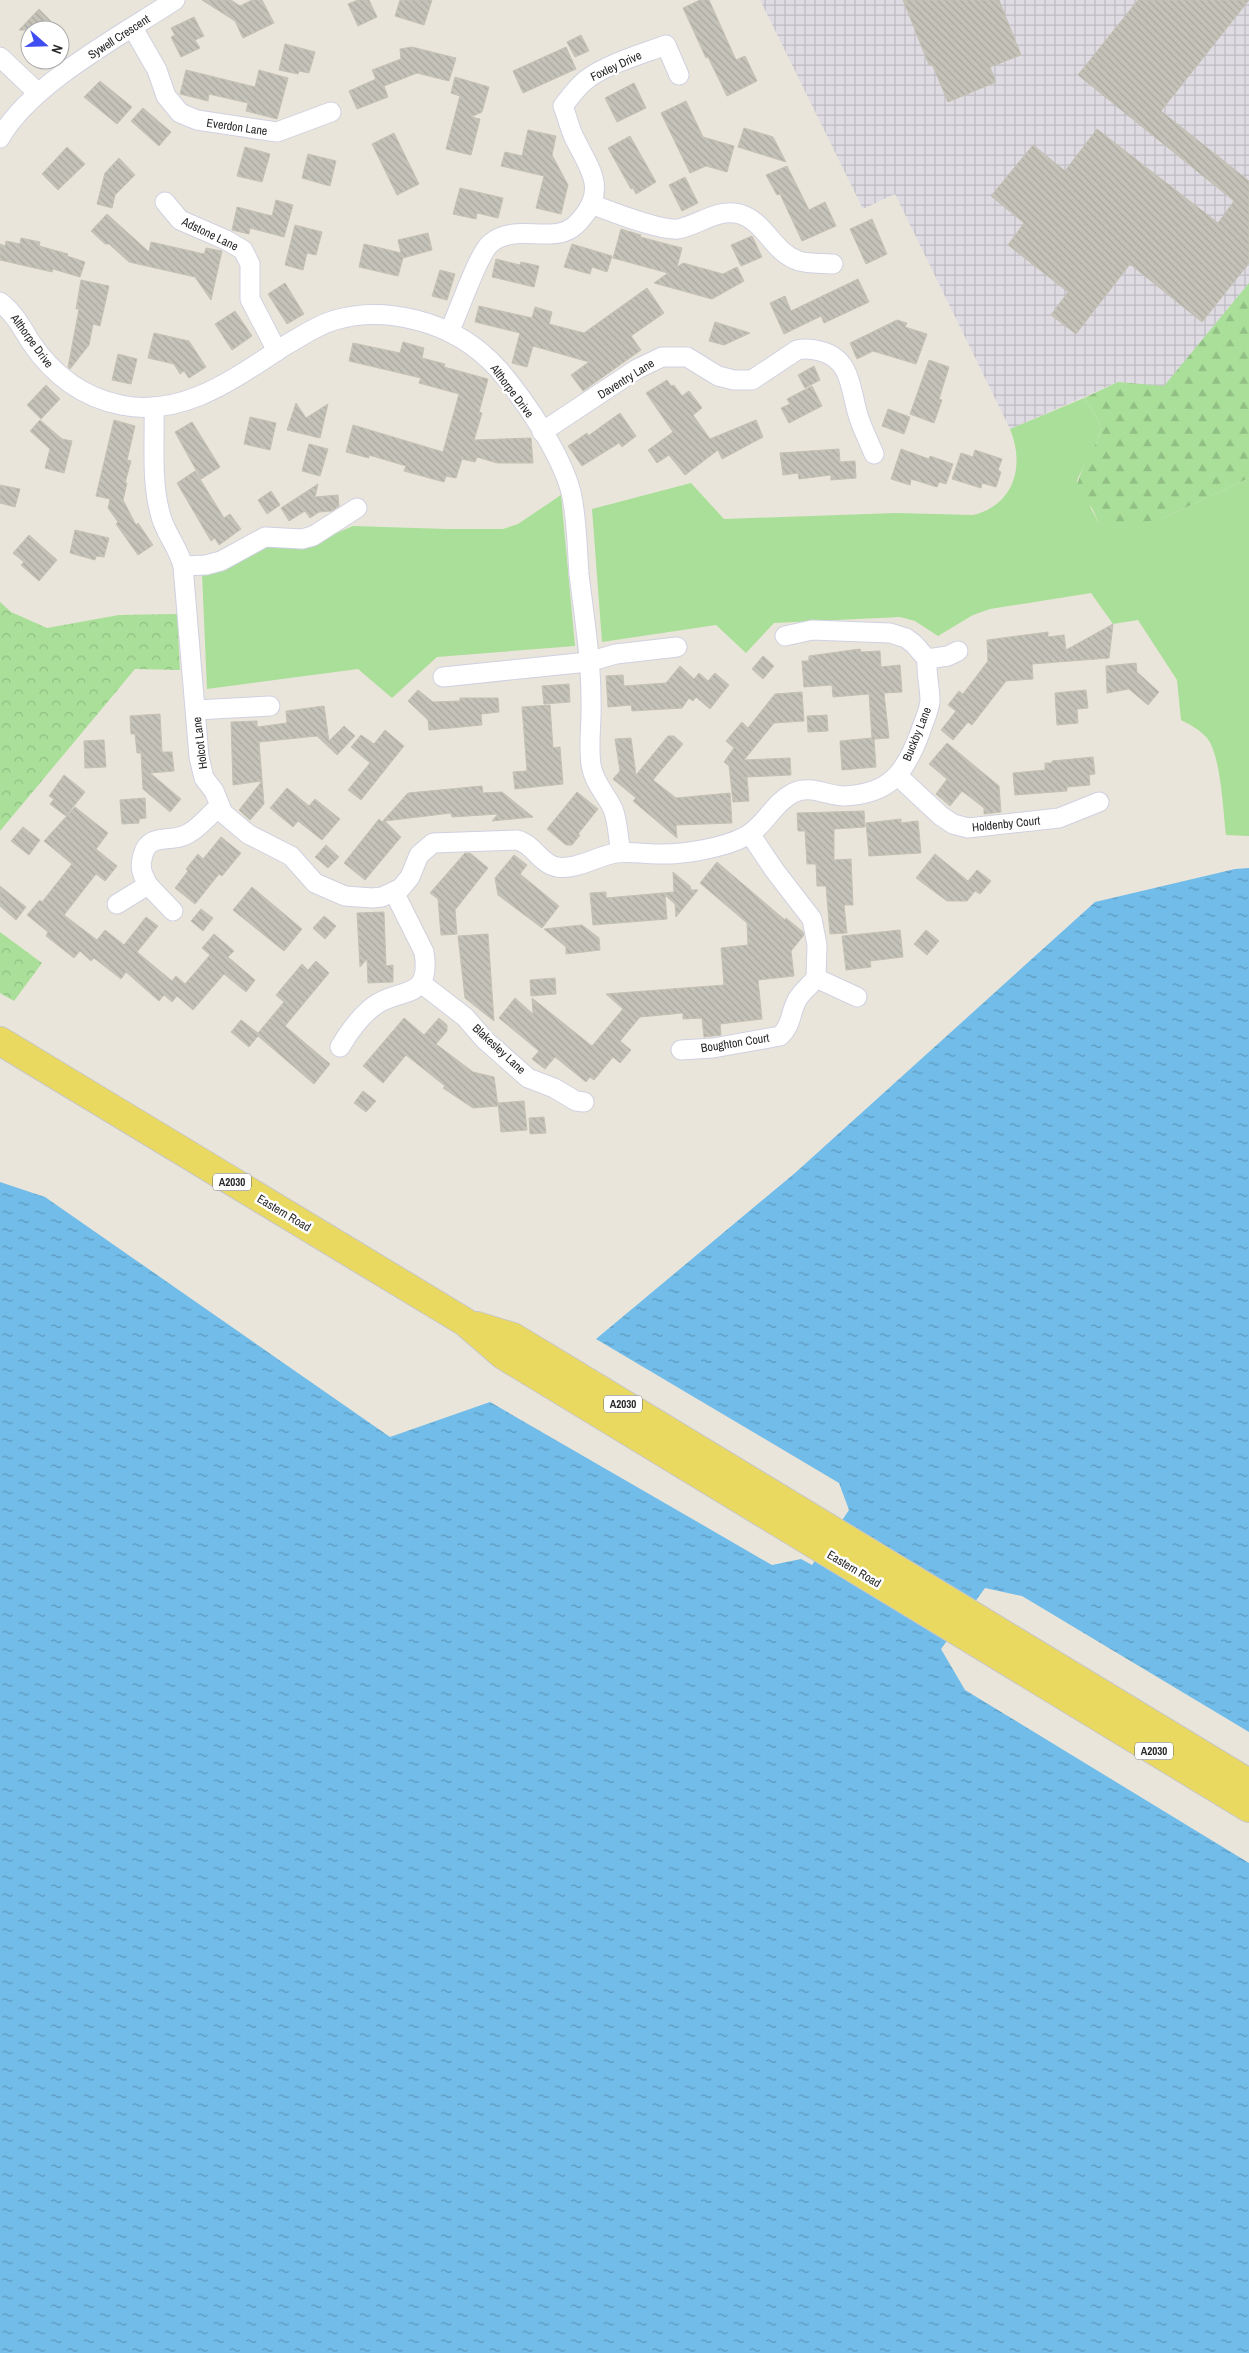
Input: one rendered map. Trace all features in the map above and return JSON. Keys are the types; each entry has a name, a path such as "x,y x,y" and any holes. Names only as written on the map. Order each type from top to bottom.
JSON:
{"main road":[{"name":"Eastern Road","path":"0,1041 465,1322 513,1337 771,1506 1063,1684 1249,1808"},
{"name":"Eastern Road","path":"1063,1684 1249,1783"}],"street":[{"name":"Sywell Crescent","path":"0,138 12,121 38,93 73,66 175,0"},
{"name":"Everdon Lane","path":"133,28 157,70 166,96 180,113 197,120 277,132 331,112"},
{"name":"Foxley Drive","path":"449,332 487,247 499,238 515,233 548,234 565,232 579,222 591,204 595,182 573,134 563,106 587,79 666,45 678,75"},
{"path":"0,57 38,93"},
{"name":"Adstone Lane","path":"165,202 180,220 226,240 243,250 250,264 250,300 277,351"},
{"path":"591,204 654,225 676,229 718,214 742,214 758,223 777,247 788,255 799,261 833,264"},
{"name":"Althorpe Drive","path":"0,302 13,314 44,360 63,380 106,401 136,407 154,408 171,406 201,396 322,325 342,318 368,314 403,317 449,332 481,352 510,383 542,432 557,458 571,493 592,704 591,766 596,782 614,812 621,852"},
{"name":"Daventry Lane","path":"542,432 637,369 662,357 687,356 718,376 752,380 797,350 805,348 831,354 846,370 852,386 858,417 874,454"},
{"name":"Holcot Lane","path":"154,408 155,480 159,511 183,566 204,778 217,798 223,813 248,834 291,856 315,883 325,889 357,898 382,897 394,892"},
{"path":"183,566 206,565 220,561 265,537 302,539 313,536 357,508"},
{"path":"785,636 812,630 890,633 906,638 927,659 948,656 958,651"},
{"path":"443,677 588,662 616,654 677,647"},
{"name":"Buckby Lane","path":"394,892 406,883 423,850 439,842 517,840 527,844 550,865 562,868 621,852 682,854 710,848 750,834 758,828 775,807 790,794 800,790 808,789 836,796 847,796 874,790 898,776 916,744 930,702 927,682 927,659"},
{"path":"196,710 270,706"},
{"name":"Holdenby Court","path":"898,776 941,816 953,824 968,828 1058,818 1099,802"},
{"path":"173,911 148,885 140,869 144,851 148,845 159,839 190,833 219,807"},
{"path":"750,834 775,871 812,919 817,953 816,978 857,997"},
{"path":"117,904 148,885"},
{"path":"340,1047 352,1028 373,1006 415,990 420,983 426,961 424,952 394,892"},
{"name":"Boughton Court","path":"681,1050 712,1048 780,1036 787,1030 796,1001 816,978"},
{"name":"Blakesley Lane","path":"420,983 465,1017 485,1040 516,1065 528,1078 554,1088 576,1101 584,1102"}],"shaded area":[{"path":"760,0 1249,0 1249,283 1164,387 1118,382 1010,429 895,194 863,209"}],"green space":[{"path":"1249,283 1249,478 1163,518 1145,522 1099,524 1092,508 1077,492 1081,473 1100,433 1097,419 1084,398 1118,382 1164,386"},
{"path":"1084,398 1097,419 1100,432 1077,481 1099,524 1163,518 1249,478 1249,836 1226,835 1218,770 1212,746 1207,738 1181,720 1177,680 1138,620 1113,624 1091,593 990,609 973,615 938,636 915,621 900,617 774,623 746,653 716,625 602,642 592,509 691,483 724,519 896,513 973,515 987,510 999,502 1013,482 1016,456 1010,429"},
{"path":"561,495 575,646 437,657 392,698 358,669 207,689 202,574 270,541 299,549 353,526 503,529 518,524"},
{"path":"0,602 11,612 47,628 119,615 177,614 180,670 135,669 0,831"},
{"path":"0,932 42,963 14,1001 0,993"}],"water":[{"path":"1249,868 1249,1732 1022,1596 985,1588 941,1649 965,1690 1249,1863 1249,2353 0,2353 0,1182 45,1197 390,1437 490,1402 772,1565 801,1559 812,1565 849,1510 839,1483 596,1339 795,1173 1095,902 1235,869"}],"building":[{"path":"202,0 231,0 240,6 252,0 262,0 274,23 243,38 235,21"},
{"path":"358,0 369,0 377,17 358,26 348,4"},
{"path":"400,0 432,0 424,25 395,16"},
{"path":"700,0 709,0 736,60 745,56 757,81 727,96 708,57 706,58 683,8"},
{"path":"903,0 999,0 1021,55 990,67 996,82 948,102 932,64 929,65"},
{"path":"1138,0 1249,0 1161,111 1249,181 1249,263 1202,322 1130,264 1076,334 1051,315 1068,292 1008,245 1024,223 991,196 1033,145 1065,171 1097,129 1218,223 1234,201 1078,75"},
{"path":"39,9 50,20 29,20"},
{"path":"194,17 204,36 195,40 200,48 181,57 171,37 175,35 171,28"},
{"path":"581,35 589,51 575,57 567,42"},
{"path":"285,44 315,52 309,73 299,71 298,74 279,70"},
{"path":"412,47 456,58 449,81 417,73 384,86 388,97 357,109 349,91 376,79 372,70 401,59 400,49"},
{"path":"566,47 576,69 523,93 513,71"},
{"path":"186,70 255,87 259,70 288,78 277,119 246,111 248,103 209,94 208,101 180,94"},
{"path":"455,77 489,87 482,112 471,117 480,119 471,155 446,149 460,96 451,93"},
{"path":"100,81 132,107 117,124 84,97"},
{"path":"634,83 646,108 617,122 605,98"},
{"path":"686,101 703,137 734,146 727,172 706,166 690,173 661,113"},
{"path":"143,108 171,132 159,146 131,121"},
{"path":"744,128 773,137 786,162 738,147"},
{"path":"528,130 556,136 552,155 568,185 561,214 536,208 544,176 501,166 505,152 522,156"},
{"path":"394,133 419,184 397,195 372,144"},
{"path":"630,136 656,182 636,194 633,188 631,189 608,148"},
{"path":"67,147 85,164 58,190 42,174"},
{"path":"245,147 270,154 262,182 237,176"},
{"path":"308,154 336,161 330,186 302,178"},
{"path":"119,158 135,175 115,195 112,208 97,204 105,173"},
{"path":"787,166 809,210 825,202 836,226 802,241 780,194 777,195 766,175"},
{"path":"685,177 698,203 682,211 669,185"},
{"path":"460,188 503,198 498,218 477,213 476,219 453,214"},
{"path":"276,200 293,205 284,237 250,228 249,234 232,230 237,207 272,216"},
{"path":"107,214 149,252 151,242 204,254 206,248 222,251 211,300 195,277 129,262 109,244 105,244 91,231"},
{"path":"872,219 887,254 866,264 850,229"},
{"path":"295,225 322,232 316,255 307,253 303,270 285,265"},
{"path":"621,229 641,235 640,237 682,248 677,267 683,263 723,274 737,267 744,281 712,299 654,283 668,273 613,258"},
{"path":"428,233 432,250 403,258 398,276 359,267 364,244 401,253 398,240"},
{"path":"752,236 762,257 741,266 731,245"},
{"path":"21,238 40,242 39,246 68,254 67,256 85,262 80,277 53,269 52,272 0,260 0,244 5,246 6,241 20,244"},
{"path":"572,244 612,256 607,272 592,267 590,274 564,267"},
{"path":"496,259 520,265 521,262 539,266 534,287 492,277"},
{"path":"440,270 455,274 447,300 432,296"},
{"path":"858,279 869,302 824,323 821,316 784,334 770,303 785,296 791,311"},
{"path":"81,280 109,286 100,326 93,324 89,345 70,369 68,367 79,309 76,309"},
{"path":"285,283 304,314 287,324 268,294"},
{"path":"647,288 664,313 631,336 641,350 583,391 571,375 589,362 533,346 527,367 512,363 520,333 475,322 479,306 532,318 535,307 552,312 549,324 584,333"},
{"path":"235,311 252,336 232,350 215,324"},
{"path":"897,320 907,323 905,327 927,334 916,364 873,351 857,359 850,343"},
{"path":"715,322 750,333 724,345 709,341"},
{"path":"154,333 189,341 206,367 189,378 184,371 180,374 174,364 148,358"},
{"path":"403,342 424,348 422,358 445,364 444,367 488,379 479,412 482,413 474,440 531,438 533,463 497,463 477,457 475,462 462,459 456,478 446,476 444,482 404,471 406,466 369,455 369,458 346,452 353,425 443,452 459,394 419,383 421,378 349,361 353,343 400,353"},
{"path":"118,354 137,359 131,384 112,380"},
{"path":"929,360 949,367 939,399 942,400 934,423 910,414"},
{"path":"814,366 820,380 805,388 798,375"},
{"path":"667,380 671,386 674,385 682,396 689,391 702,408 693,415 710,439 756,420 763,437 722,459 718,450 685,475 669,455 657,463 648,450 673,432 646,393"},
{"path":"46,385 60,399 41,419 27,405"},
{"path":"812,386 822,406 789,423 781,408 790,404 787,399"},
{"path":"296,403 306,418 328,404 320,438 287,430"},
{"path":"888,409 910,417 904,434 882,426"},
{"path":"620,413 636,436 622,447 619,443 582,466 568,446 587,433 588,436"},
{"path":"250,417 276,423 270,450 244,444"},
{"path":"40,420 62,439 72,441 64,473 45,468 50,449 30,431"},
{"path":"114,420 135,426 127,460 131,461 123,500 136,525 138,523 153,545 138,555 116,524 118,522 108,508 110,499 96,496"},
{"path":"192,422 220,467 201,479 175,432"},
{"path":"309,444 328,449 320,476 302,471"},
{"path":"839,449 840,462 855,461 856,478 831,480 831,475 799,479 798,473 783,475 780,453"},
{"path":"901,449 929,459 930,456 953,464 946,484 939,482 937,487 911,479 910,485 891,479"},
{"path":"975,450 1002,459 998,470 1001,472 996,487 982,483 981,488 952,479 961,453 973,457"},
{"path":"195,471 224,518 230,514 241,529 219,545 215,538 211,541 177,483"},
{"path":"318,484 315,497 338,495 339,506 332,511 319,512 310,518 305,511 289,521 281,508"},
{"path":"0,485 20,489 15,507 0,503"},
{"path":"271,491 280,505 267,514 258,500"},
{"path":"75,530 109,538 104,557 96,556 95,560 70,553"},
{"path":"29,535 57,560 39,581 21,565 24,562 13,553"},
{"path":"1113,624 1109,658 1032,664 1033,679 1006,681 972,725 968,722 953,740 941,730 956,711 948,705 959,691 963,694 988,661 987,640 1048,632 1048,637 1064,635 1066,650"},
{"path":"860,649 861,652 880,651 881,667 900,665 902,692 884,693 889,738 874,739 876,767 842,770 840,741 872,738 869,694 833,697 832,685 804,687 802,661 809,661 809,656"},
{"path":"763,656 774,666 763,679 752,669"},
{"path":"1136,663 1137,672 1159,692 1148,705 1129,689 1107,693 1106,666"},
{"path":"680,666 694,679 699,673 708,681 715,673 729,685 710,709 696,697 693,701 689,698 682,708 632,711 631,705 608,707 606,676 623,675 624,686 666,683"},
{"path":"569,684 570,702 544,704 542,686"},
{"path":"418,690 433,702 460,701 460,698 498,698 499,712 481,714 482,725 429,730 428,720 408,701"},
{"path":"1086,690 1088,708 1077,709 1078,723 1057,725 1055,693"},
{"path":"802,692 804,721 774,723 744,760 790,758 791,775 747,777 749,801 733,802 729,766 724,762 734,748 726,741 742,722 748,728 775,694"},
{"path":"550,705 553,748 560,747 563,784 515,789 513,772 527,771 522,707"},
{"path":"324,706 329,741 344,726 355,736 337,755 317,736 259,742 264,804 250,820 239,810 262,781 233,785 231,722 257,721 257,727 287,723 286,711"},
{"path":"160,714 162,752 172,752 174,771 150,773 181,799 170,812 143,789 141,753 137,753 135,734 131,734 130,716"},
{"path":"827,715 828,731 808,732 807,716"},
{"path":"385,730 404,746 361,800 348,790 370,763 351,747 361,735 374,744"},
{"path":"668,736 674,736 683,744 653,780 676,798 730,793 732,823 676,825 677,838 633,801 636,798 613,779 620,771 615,739 631,738 636,775"},
{"path":"104,740 106,767 85,768 84,741"},
{"path":"947,743 999,786 1001,812 984,814 984,808 962,791 950,806 936,794 947,779 929,764"},
{"path":"1093,757 1095,774 1089,775 1090,785 1067,787 1067,791 1015,795 1013,773 1045,770 1045,763 1052,763 1052,761"},
{"path":"64,775 85,792 66,816 50,804 54,799 49,796"},
{"path":"482,786 483,793 502,792 533,817 492,821 498,814 452,817 451,813 385,821 401,837 365,880 344,863 379,819 382,822 408,793"},
{"path":"287,788 309,806 315,799 340,819 322,840 298,821 293,827 270,808"},
{"path":"577,792 598,809 578,834 580,835 572,845 566,845 547,829"},
{"path":"145,798 146,818 139,819 139,823 122,824 120,800"},
{"path":"75,807 108,833 96,849 117,866 105,881 96,874 64,915 97,940 105,930 124,945 146,917 158,926 137,952 172,981 176,976 185,984 210,955 202,948 214,934 234,951 228,957 255,980 246,992 224,974 193,1010 177,996 172,1002 164,995 159,1001 126,972 121,979 94,958 91,961 80,951 74,958 46,936 48,932 27,915 40,900 42,902 72,864 44,841"},
{"path":"864,811 865,827 834,829 834,860 851,859 853,905 844,905 847,933 830,934 826,886 817,886 816,864 807,864 805,831 798,831 797,813"},
{"path":"901,819 901,823 918,821 921,853 869,856 866,823"},
{"path":"23,827 40,840 29,855 11,841"},
{"path":"221,837 241,853 222,876 219,874 195,904 175,888 188,871 186,869 198,854 203,859"},
{"path":"326,845 339,857 328,868 315,857"},
{"path":"465,853 470,853 488,868 455,910 457,934 441,935 438,899 430,893"},
{"path":"935,854 968,881 977,870 991,881 980,894 975,891 967,901 947,901 916,878"},
{"path":"514,855 527,865 520,874 559,906 542,928 498,895 495,878"},
{"path":"717,862 785,920 786,918 803,932 804,935 791,951 794,976 758,980 762,1019 720,1024 721,1035 704,1037 702,1018 683,1019 683,1013 640,1017 620,1041 631,1050 620,1063 613,1057 594,1080 590,1077 586,1082 555,1057 545,1069 532,1059 539,1051 499,1018 515,998 533,1014 532,998 592,1046 623,1009 606,994 724,985 721,948 748,945 747,923 700,883"},
{"path":"673,872 690,886 691,890 698,890 676,917 675,904 665,895 667,919 593,925 590,893 606,892 606,898 674,892"},
{"path":"0,886 26,907 16,920 0,906"},
{"path":"252,887 302,929 284,951 233,910"},
{"path":"201,909 213,918 203,931 191,921"},
{"path":"384,912 386,966 393,965 393,982 368,983 367,959 360,967 357,913"},
{"path":"324,916 336,926 325,939 313,928"},
{"path":"582,925 599,938 600,950 566,954 566,947 544,929"},
{"path":"900,930 903,957 870,961 871,967 846,970 842,936"},
{"path":"926,930 939,941 927,955 914,944"},
{"path":"488,934 494,1021 465,998 458,936"},
{"path":"316,961 329,973 285,1026 330,1064 314,1084 258,1036 249,1047 231,1032 241,1020 258,1033 284,1002 276,995 302,964 308,970"},
{"path":"555,978 556,994 531,996 530,980"},
{"path":"404,1018 424,1035 439,1018 447,1025 447,1031 436,1044 473,1072 494,1077 498,1106 473,1108 443,1088 445,1086 406,1055 383,1083 363,1066"},
{"path":"363,1091 376,1101 366,1112 354,1103"},
{"path":"524,1101 527,1130 501,1132 498,1103"},
{"path":"544,1117 546,1133 530,1134 529,1118"}]}
